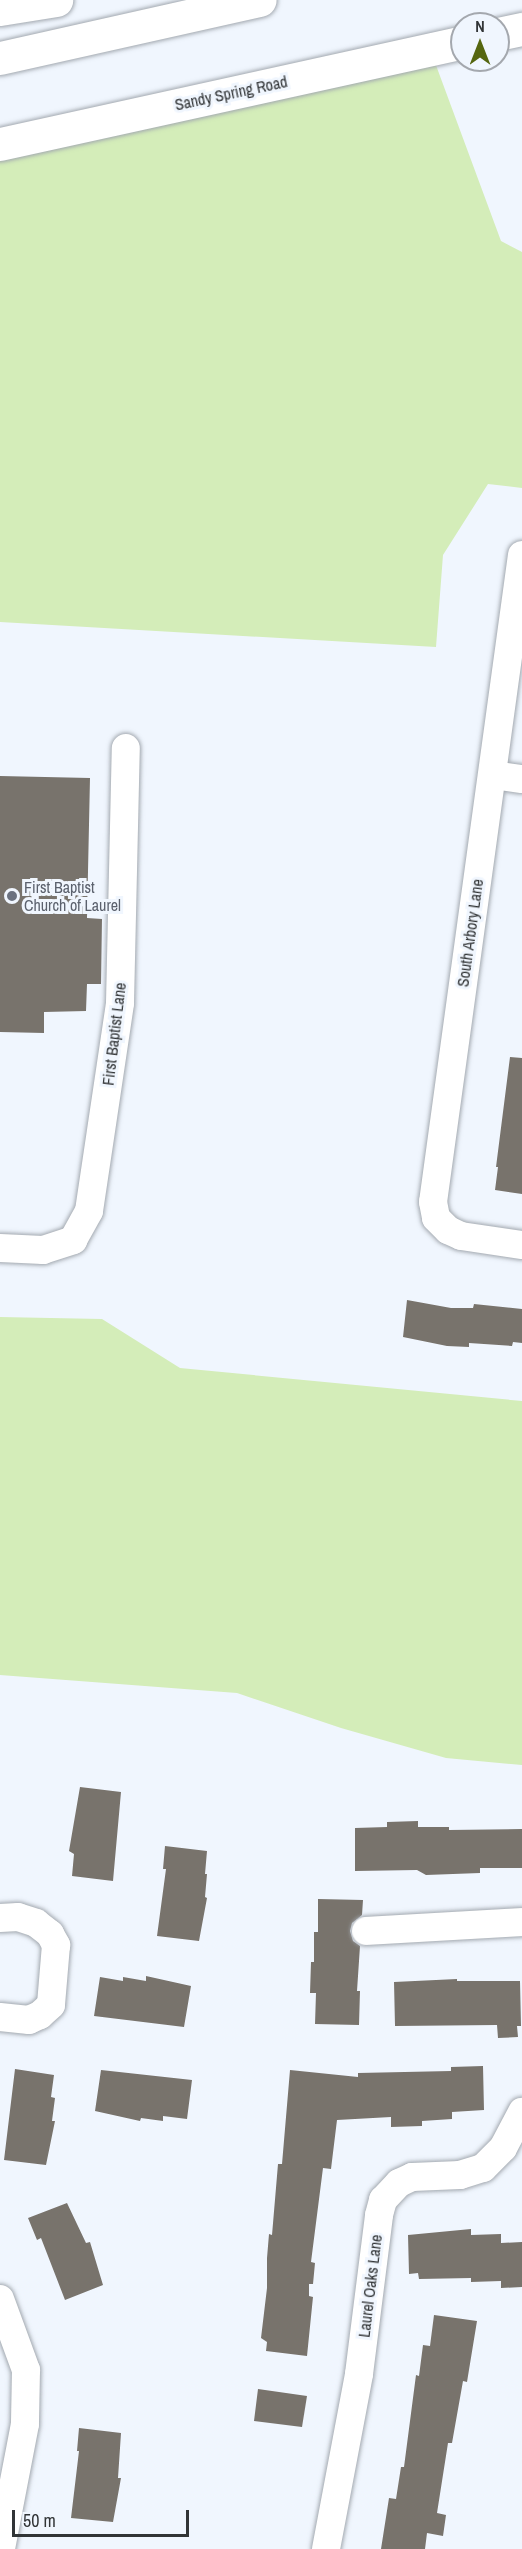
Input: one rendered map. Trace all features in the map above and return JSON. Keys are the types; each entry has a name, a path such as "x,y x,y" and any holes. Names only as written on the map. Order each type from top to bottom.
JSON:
{"main road":[{"path":"0,9 56,0"},
{"path":"0,58 261,0"},
{"name":"Sandy Spring Road","path":"0,144 450,45"}],"street":[{"name":"South Arbory Lane","path":"522,555 433,1209 441,1224 461,1236 522,1245"},
{"name":"First Baptist Lane","path":"0,1248 43,1250 73,1240 88,1211 120,1003 126,748"},
{"path":"493,775 522,779"},
{"path":"0,1918 18,1917 36,1923 50,1934 56,1945 51,2005 40,2015 29,2020 0,2017"},
{"path":"366,1931 522,1922"},
{"name":"Laurel Oaks Lane","path":"326,2549 358,2373 379,2215 383,2200 399,2183 411,2177 460,2175 483,2168 503,2148 522,2112"},
{"path":"0,2299 26,2370 25,2424 1,2549"}],"green space":[{"path":"430,49 501,241 522,252 522,488 488,484 443,555 436,647 0,622 0,144"},
{"path":"0,1317 102,1319 180,1368 522,1401 522,1765 446,1758 341,1728 237,1693 0,1675"}],"building":[{"path":"0,776 90,778 87,918 102,919 101,984 87,984 86,1011 44,1012 44,1033 0,1032"},
{"path":"510,1057 522,1058 522,1194 495,1190"},
{"path":"407,1300 451,1308 473,1308 474,1304 522,1309 522,1343 513,1342 512,1346 469,1343 469,1347 447,1346 403,1337"},
{"path":"80,1787 121,1792 113,1881 72,1876 74,1854 69,1851"},
{"path":"418,1821 418,1827 449,1827 449,1830 522,1829 522,1868 480,1868 480,1873 426,1875 417,1870 355,1871 355,1828 387,1827 387,1822"},
{"path":"165,1846 207,1851 205,1897 207,1898 199,1941 157,1936 166,1869 163,1869"},
{"path":"318,1899 363,1900 362,1915 352,1923 350,1931 353,1941 360,1946 357,1991 360,1991 359,2025 315,2024 316,1993 310,1993 311,1962 314,1962 314,1932 318,1932"},
{"path":"146,1976 191,1986 184,2027 94,2016 100,1977 123,1981 123,1977 146,1981"},
{"path":"457,1979 457,1981 520,1981 521,2026 517,2026 518,2037 498,2038 497,2025 395,2026 394,1982"},
{"path":"483,2066 484,2110 452,2112 452,2119 422,2121 422,2126 391,2127 391,2117 337,2120 331,2169 323,2168 311,2262 315,2263 313,2284 309,2284 309,2296 313,2297 307,2356 266,2351 267,2342 261,2338 267,2288 269,2234 272,2235 278,2164 282,2164 290,2070 358,2077 358,2073 451,2071 451,2067"},
{"path":"15,2069 54,2075 51,2097 55,2098 52,2121 55,2121 46,2165 4,2160"},
{"path":"101,2070 192,2080 187,2119 163,2116 163,2121 141,2118 140,2121 95,2111"},
{"path":"67,2203 86,2243 90,2242 103,2285 65,2300 41,2238 37,2240 28,2218"},
{"path":"471,2229 471,2235 501,2234 501,2243 522,2242 522,2287 501,2288 501,2281 471,2282 471,2278 419,2279 418,2273 409,2274 408,2235"},
{"path":"434,2315 477,2321 467,2382 463,2381 452,2443 448,2443 437,2513 446,2515 443,2536 427,2533 425,2549 381,2549 389,2498 396,2499 401,2467 404,2467 416,2375 419,2376 423,2345 430,2346"},
{"path":"258,2389 307,2396 302,2427 254,2421"},
{"path":"79,2428 121,2433 118,2478 121,2478 113,2522 71,2518 79,2451 77,2451"}],"place":[{"name":"First Baptist Church of Laurel","path":"12,896"}]}
